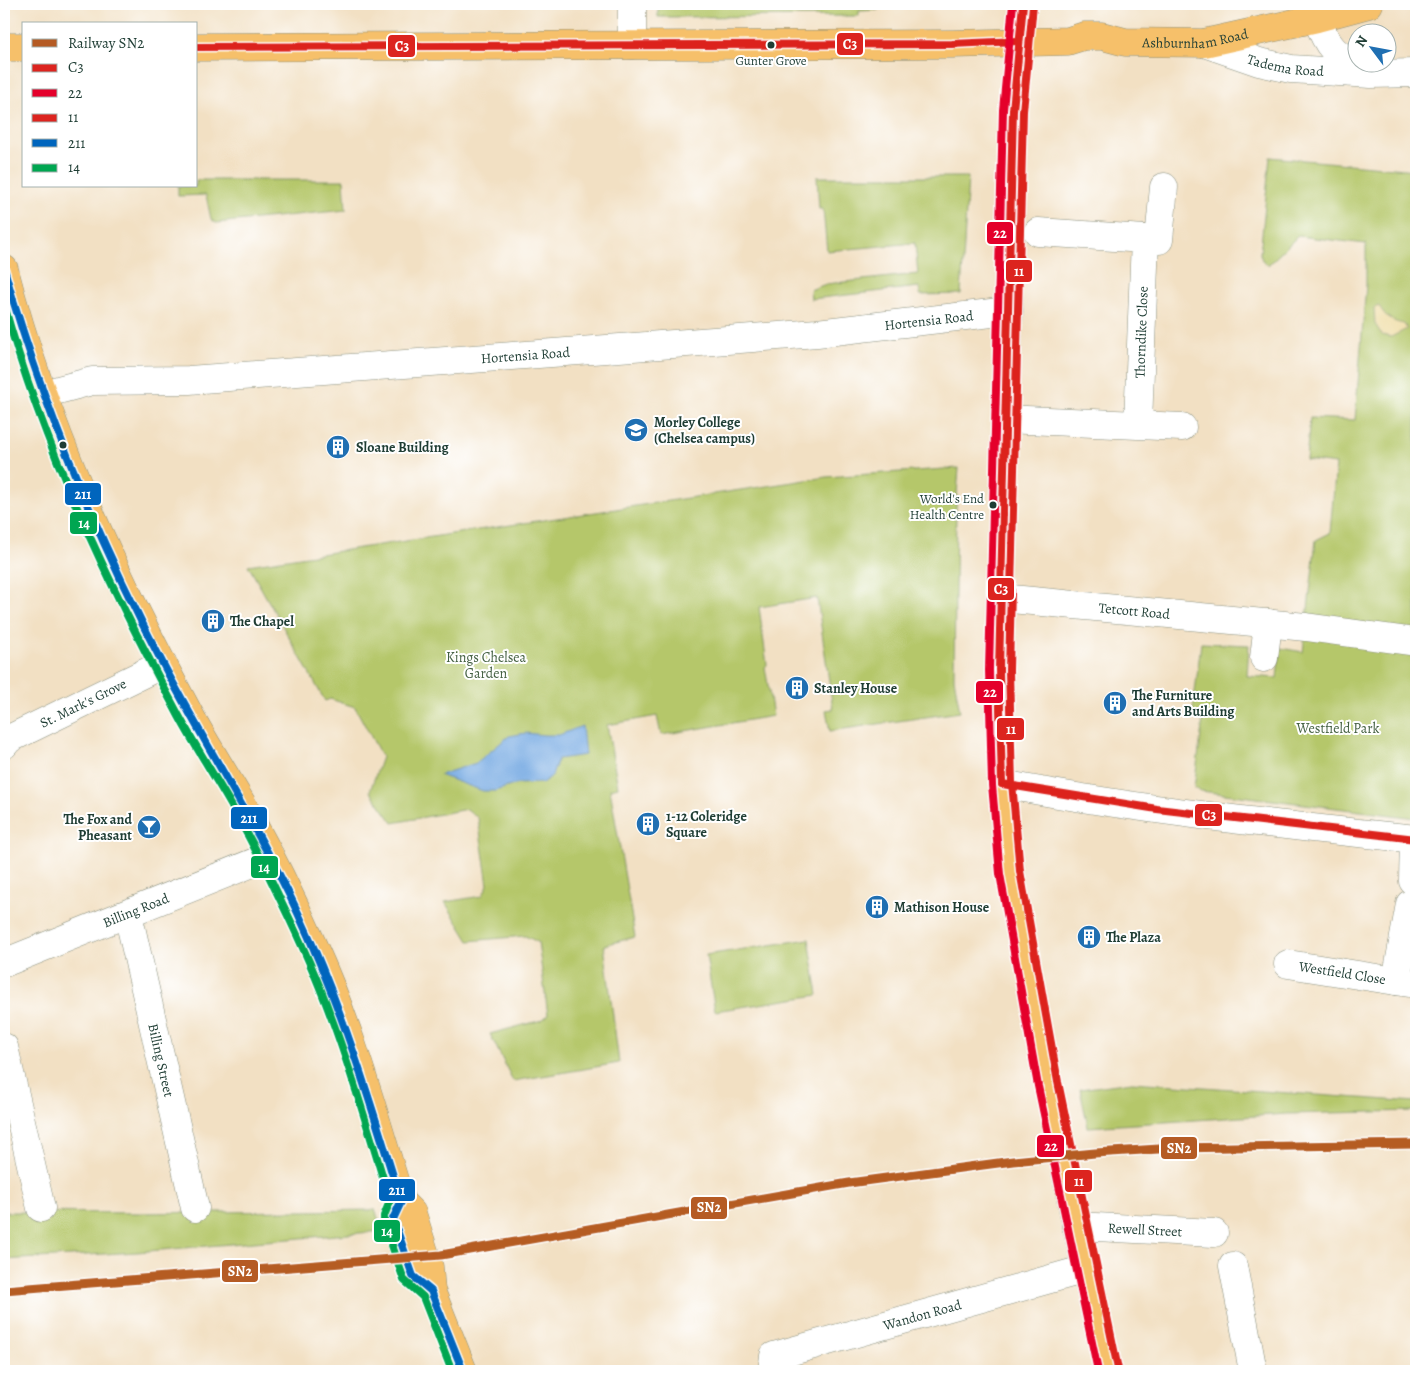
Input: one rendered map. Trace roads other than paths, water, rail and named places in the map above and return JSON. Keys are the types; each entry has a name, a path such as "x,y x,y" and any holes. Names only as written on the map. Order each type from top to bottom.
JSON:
{"main road":[{"path":"1022,4 1013,110 1010,311 1005,419 1000,688 1002,784 1010,872 1048,1084 1076,1226 1108,1371"},
{"name":"Ashburnham Road","path":"1018,41 1068,41 1084,36 1102,36 1125,42 1204,43 1369,4"},
{"path":"198,47 952,44 1018,41"},
{"path":"4,47 22,47"},
{"path":"4,269 14,310 62,449 84,499 189,713 270,856 314,948 344,1026 401,1202 393,1219 414,1276 431,1291 463,1371"}],"street":[{"path":"632,4 632,45"},
{"name":"Tadema Road","path":"1316,18 1324,37 1334,52 1371,74"},
{"name":"Tadema Road","path":"1204,43 1259,62 1291,69 1371,74 1416,73"},
{"path":"1038,232 1159,240 1164,186"},
{"name":"Thorndike Close","path":"1138,424 1145,239"},
{"name":"Hortensia Road","path":"43,394 92,381 189,380 817,333 1010,311"},
{"path":"1005,419 1182,427"},
{"name":"Tetcott Road","path":"1001,598 1306,627 1416,642"},
{"path":"1264,658 1268,623"},
{"name":"St. Mark's Grove","path":"5,740 164,664"},
{"path":"1002,784 1195,814 1415,839"},
{"name":"Westfield Close","path":"1288,964 1406,983 1415,839"},
{"name":"Billing Road","path":"4,963 270,856"},
{"name":"Billing Street","path":"128,914 195,1208"},
{"path":"4,1047 42,1208"},
{"name":"Rewell Street","path":"1076,1226 1214,1233"},
{"path":"1233,1266 1253,1371"},
{"name":"Wandon Road","path":"772,1371 774,1356 1086,1269"}],"water":[{"path":"582,726 585,755 558,759 552,776 542,783 517,784 495,791 483,791 439,775 476,763 509,736 526,733 559,735"}],"rail line":[{"name":"SN2","path":"4,1290 441,1255 849,1183 1013,1161 1175,1148 1416,1144"}],"place":[{"name":"Gunter Grove","path":"771,45"},
{"name":"Morley College (Chelsea campus)","path":"636,430"},
{"name":"Sloane Building","path":"338,447"},
{"name":"World's End Health Centre","path":"993,505"},
{"name":"The Chapel","path":"213,621"},
{"name":"Stanley House","path":"797,688"},
{"name":"The Furniture and Arts Building","path":"1115,703"},
{"name":"1-12 Coleridge Square","path":"648,824"},
{"name":"The Fox and Pheasant","path":"149,827"},
{"name":"Mathison House","path":"877,907"},
{"name":"The Plaza","path":"1089,937"}],"park label":[{"name":"Kings Chelsea Garden","path":"486,666"},
{"name":"Westfield Park","path":"1338,728"}]}
